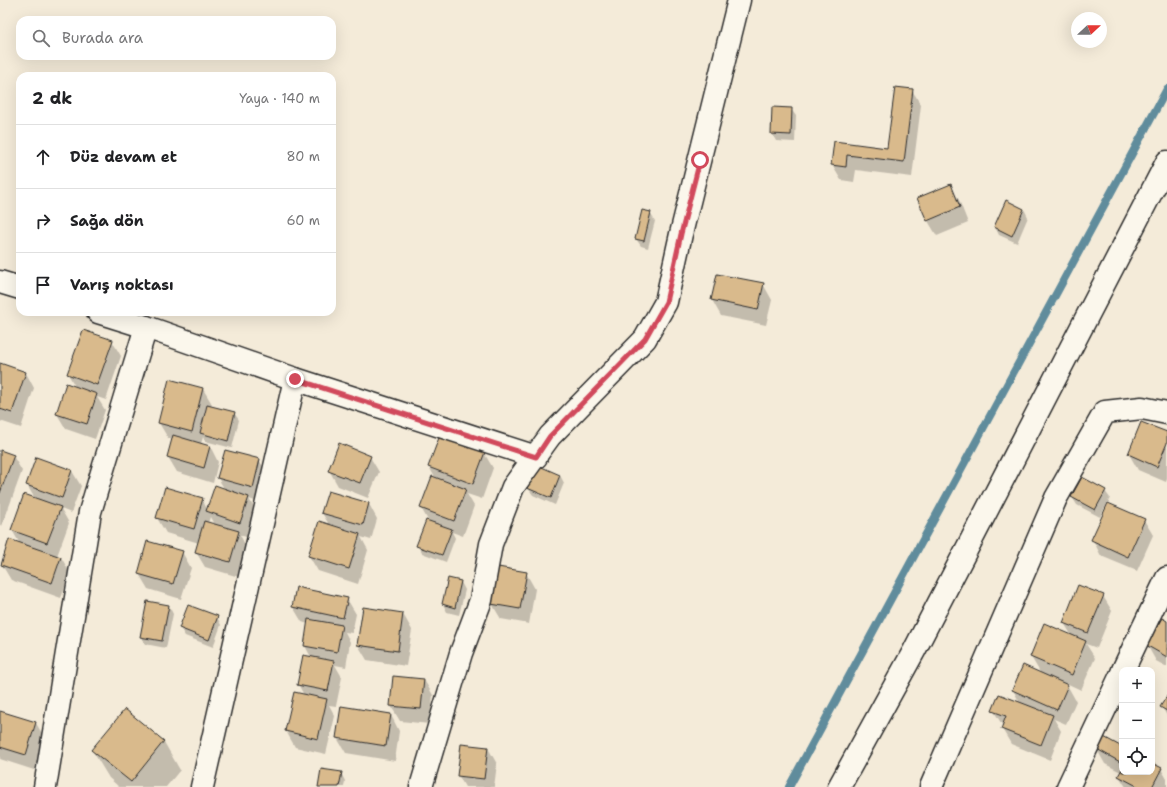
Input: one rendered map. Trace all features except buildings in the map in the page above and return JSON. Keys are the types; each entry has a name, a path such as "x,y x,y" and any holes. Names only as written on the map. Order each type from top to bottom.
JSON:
{"street":[{"path":"420,787 461,653 480,600 491,544 514,487 550,436 645,339 666,302 681,234 739,0"},
{"path":"839,787 914,650 1167,162"},
{"path":"0,282 16,287"},
{"path":"111,316 295,379 536,457"},
{"path":"45,787 90,512 146,327"},
{"path":"202,787 295,379"},
{"path":"931,787 1056,498 1105,412 1142,408 1167,413"},
{"path":"1124,667 1167,578"},
{"path":"1068,787 1119,679"}],"waterway":[{"path":"789,787 1167,89"}],"route":[{"path":"295,379 536,457 550,436 645,339 666,302 681,234 700,160"}]}
